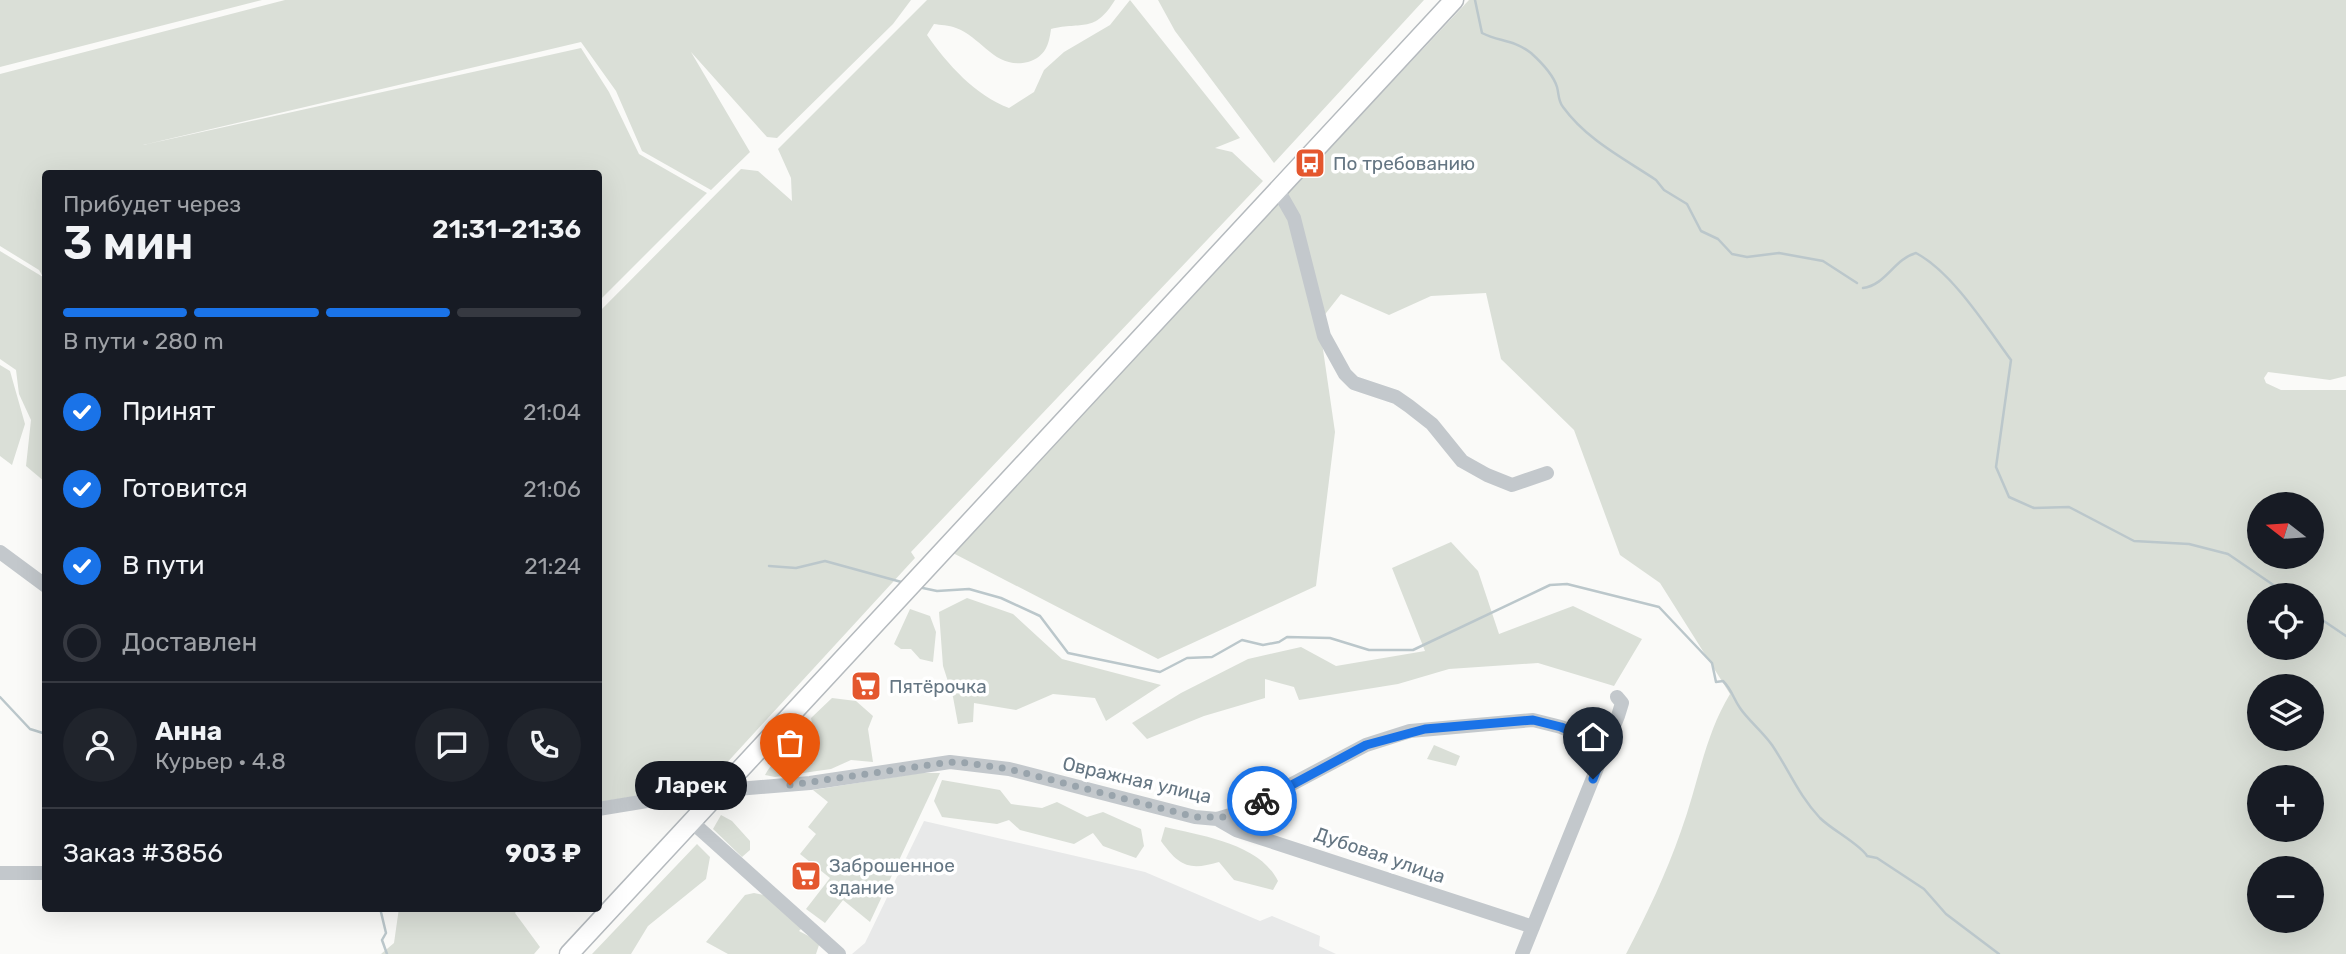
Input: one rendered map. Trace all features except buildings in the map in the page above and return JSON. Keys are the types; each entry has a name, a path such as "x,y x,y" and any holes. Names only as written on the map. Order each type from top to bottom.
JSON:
{"main road":[{"path":"569,954 1454,0"}],"street":[{"path":"1278,190 1294,218 1324,336 1345,374 1354,383 1396,397 1409,406 1432,424 1462,461 1488,475 1512,485 1547,473"},
{"path":"0,552 42,583"},
{"path":"1522,954 1622,704 1618,697"},
{"name":"Овражная улица","path":"602,807 721,790 810,783 950,762 1009,769 1165,811 1217,818 1237,813 1366,745 1410,731 1533,720 1561,727 1606,746"},
{"name":"Дубовая улица","path":"1217,818 1236,830 1533,927"},
{"path":"692,822 839,954"},
{"path":"0,873 42,873"}],"shaded area":[{"path":"0,0 262,0 0,67"},
{"path":"285,0 911,0 893,24 777,138 767,137 691,52 750,152 711,190 642,151 616,91 581,42 143,145 581,48 609,92 639,154 707,193 602,298 602,170 42,170 42,275 39,270 0,246 0,74"},
{"path":"927,0 1115,0 1108,11 1094,22 1051,29 1045,50 1028,62 1007,61 965,33 953,27 934,24 927,35 953,68 985,96 1009,108 1034,92 1044,70 1064,52 1110,25 1130,0 1240,138 1215,148 1232,152 1263,181 911,552 915,558 723,767 707,766 682,771 658,779 650,794 602,802 602,309 741,169 758,171 792,201 791,178 778,149"},
{"path":"1158,0 1424,0 1274,163 1175,31"},
{"path":"1469,0 2346,0 2346,376 2330,380 2268,372 2264,378 2266,383 2281,390 2346,390 2346,954 1626,954 1669,863 1714,727 1730,694 1660,583 1620,555 1574,430 1501,359 1486,293 1431,296 1389,315 1341,294 1319,322 1335,432 1316,586 1158,659 951,552"},
{"path":"0,251 42,276 42,479 26,466 31,420 19,394 16,370 0,359"},
{"path":"0,365 10,371 25,424 12,465 0,456"},
{"path":"1451,542 1478,571 1499,634 1573,606 1642,639 1614,686 1538,663 1449,669 1398,684 1299,700 1294,687 1265,679 1265,698 1204,716 1147,739 1132,723 1181,693 1248,659 1301,647 1336,666 1425,651 1392,568"},
{"path":"967,598 1013,614 1062,659 1161,685 1106,721 1095,698 1053,694 1016,710 974,703 973,722 958,724 943,666 939,612"},
{"path":"910,609 930,616 936,632 933,662 920,659 911,649 901,649 894,644"},
{"path":"832,698 856,701 873,716 868,729 873,762 851,760 831,769 775,777 765,775 781,756 791,751 803,750 815,737 811,718"},
{"path":"1434,745 1460,756 1456,766 1427,759"},
{"path":"920,773 940,773 870,922 843,900 825,923 806,909 830,878 800,854 816,834 808,827 828,802 813,790"},
{"path":"942,780 1000,790 1011,804 1042,808 1057,802 1087,817 1103,812 1141,829 1144,846 1136,858 1103,846 1093,833 1074,844 1020,830 1009,820 997,824 942,817 934,801"},
{"path":"721,815 732,821 750,841 750,850 742,857 713,829"},
{"path":"924,821 1145,872 1260,921 1272,916 1320,936 1319,946 1336,954 852,954 865,943"},
{"path":"1165,827 1212,838 1244,850 1269,868 1278,881 1273,890 1234,880 1219,862 1192,866 1179,861 1161,841"},
{"path":"697,844 710,857 706,879 648,926 631,954 592,954"},
{"path":"745,895 764,895 803,927 799,931 820,942 816,954 728,954 706,942"},
{"path":"398,912 516,912 540,947 534,954 381,954 394,943"}],"waterway":[{"path":"1475,0 1482,33 1518,45 1531,53 1550,73 1561,105 1573,119 1606,148 1656,180 1664,190 1687,204 1701,231 1718,239 1732,254 1747,257 1779,253 1823,261 1857,283"},
{"path":"1863,288 1878,282 1908,256 1916,253 1943,273 1956,287 2011,360 1996,467 2009,497 2034,508 2069,507 2134,541 2189,544 2228,554 2270,583"},
{"path":"769,566 796,568 825,561 905,583"},
{"path":"918,587 937,591 969,589 1001,598 1040,616 1068,653 1160,672 1187,658 1212,657 1242,640 1263,645 1279,642 1287,637 1330,638 1369,650 1413,650 1550,585 1567,584 1659,607 1712,663 1716,682 1723,681 1726,684 1743,712 1772,745 1800,792 1820,818 1867,856 1877,858 1924,889 1946,914 1999,954"},
{"path":"2324,621 2346,636"},
{"path":"0,697 30,729 42,733"},
{"path":"381,912 386,933 382,940 387,954"}],"way so far":[{"path":"790,785 950,762 1009,769 1195,817 1227,817 1262,801"}],"place":[{"name":"По требованию","path":"1310,163"},
{"name":"Пятёрочка","path":"866,686"},
{"name":"Ларек","path":"790,785"},
{"name":"Заброшенное здание","path":"806,876"}],"route":[{"path":"1262,801 1366,745 1410,731 1440,726 1544,721 1606,746 1593,779"}]}
